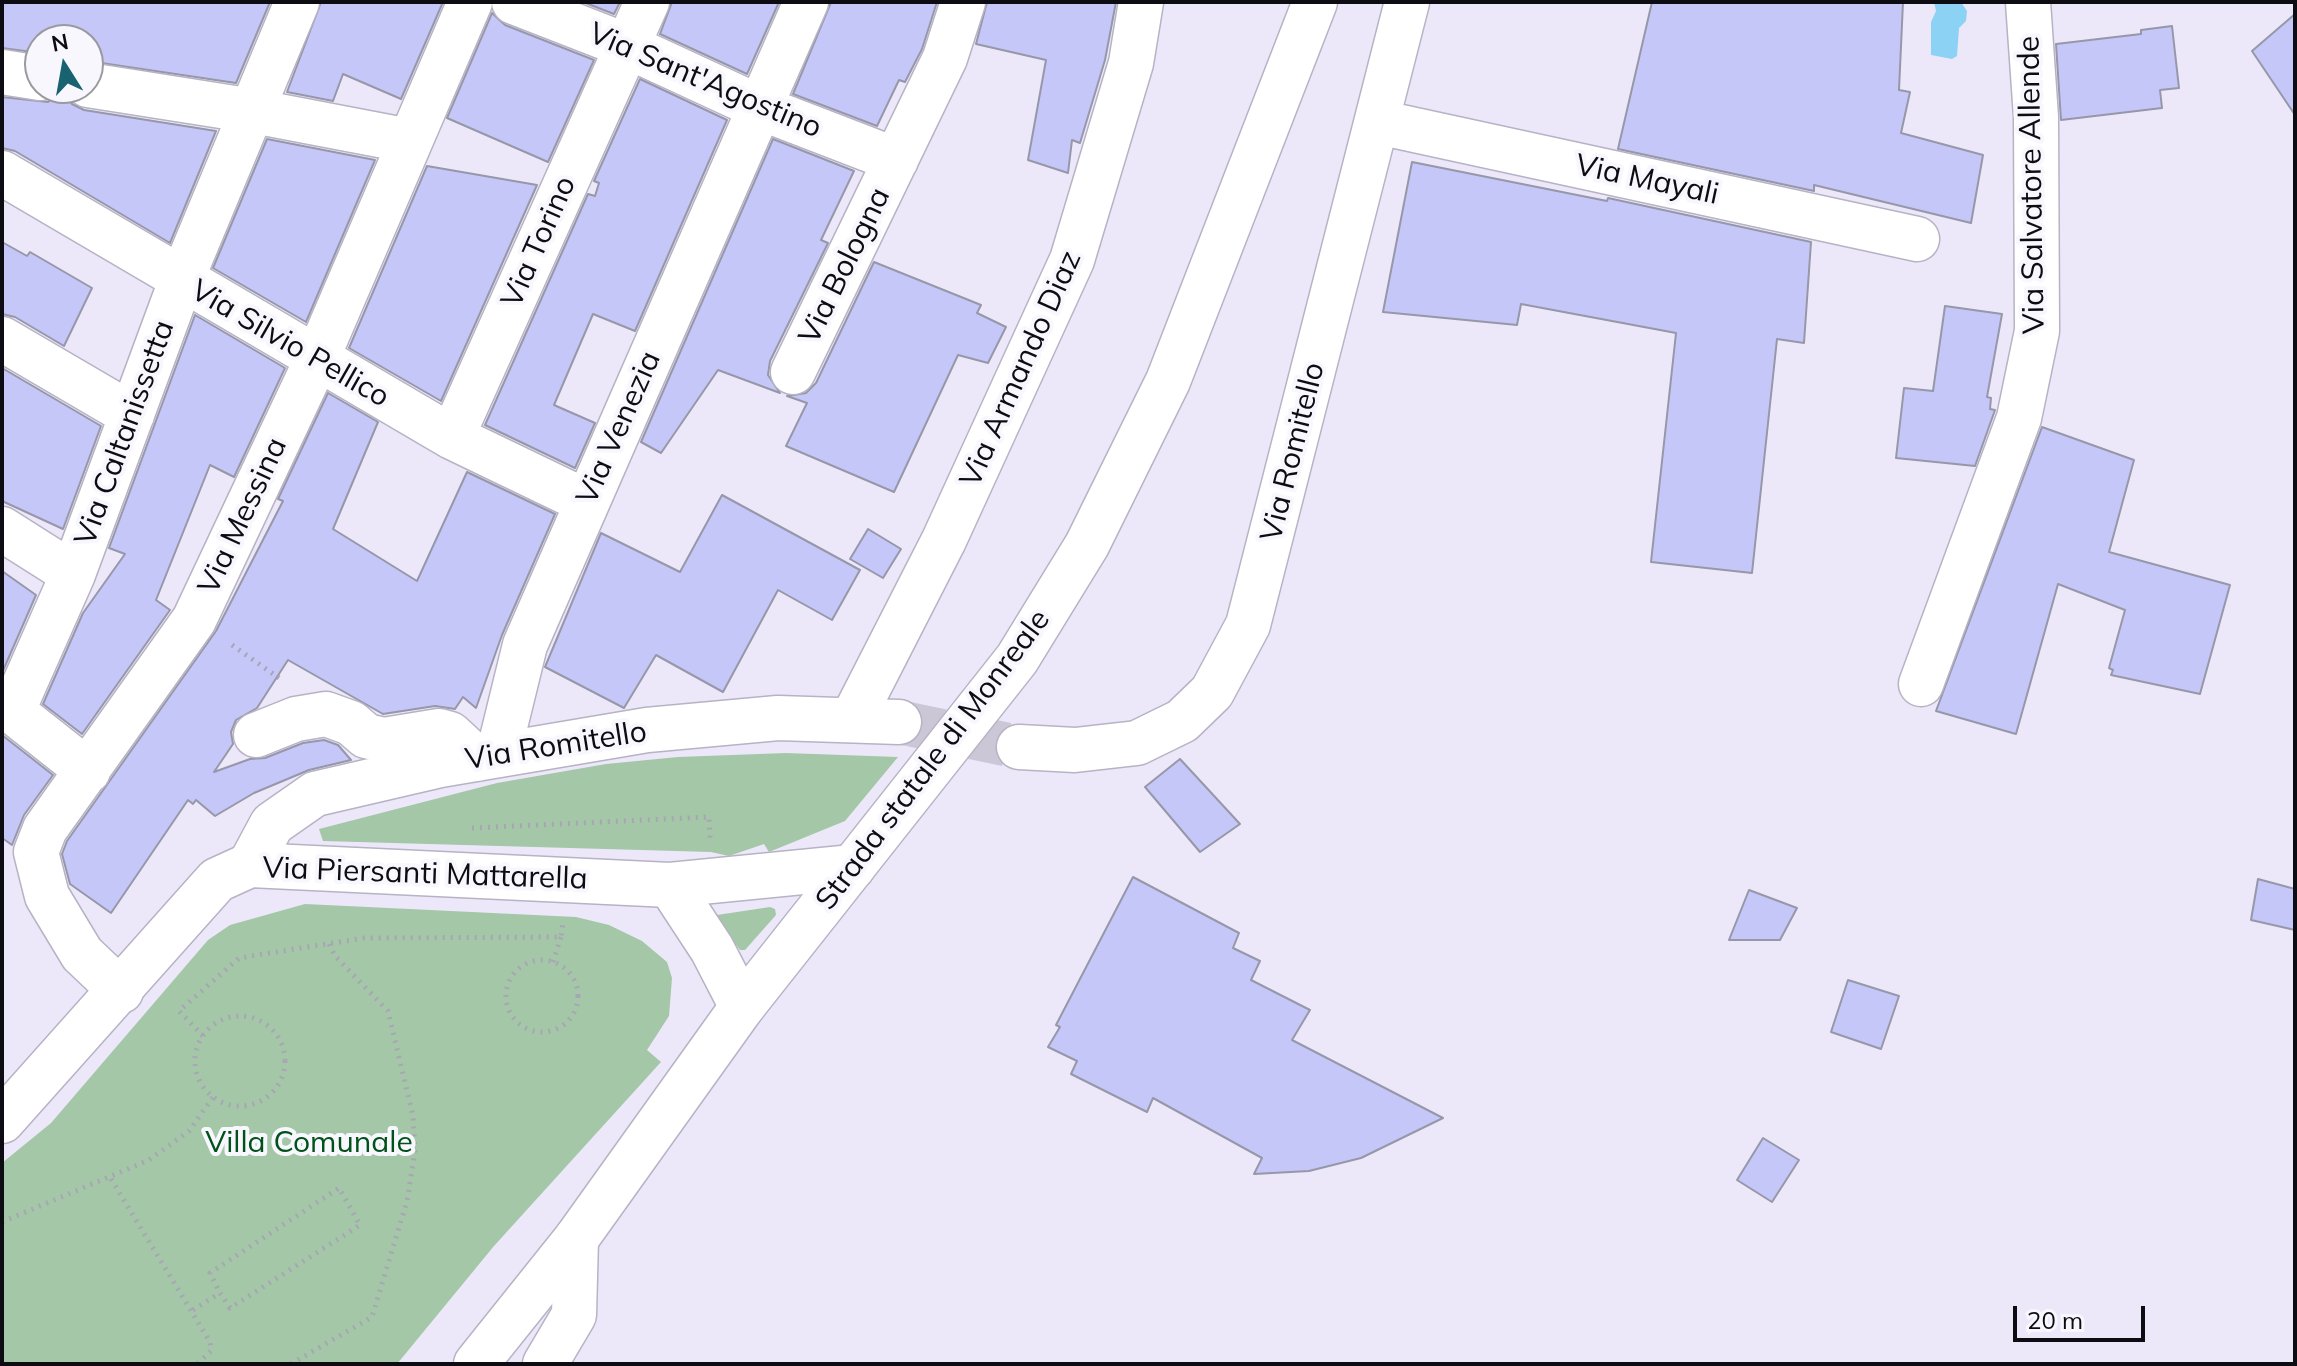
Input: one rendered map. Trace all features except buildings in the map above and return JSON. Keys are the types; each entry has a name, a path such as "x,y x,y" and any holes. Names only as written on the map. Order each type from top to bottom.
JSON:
{"street":[{"name":"Via Caltanissetta","path":"8,706 73,574 181,281 297,2"},
{"name":"Via Messina","path":"121,991 82,954 47,896 36,852 45,829 194,620 316,361 470,2"},
{"name":"Via Sant'Agostino","path":"514,2 627,46 761,108 896,160"},
{"name":"Via Torino","path":"452,437 647,2"},
{"name":"Via Venezia","path":"488,757 525,645 585,501 806,2"},
{"name":"Via Bologna","path":"793,372 945,58 963,2"},
{"name":"Via Armando Diaz","path":"853,718 944,540 1072,260 1131,63 1141,2"},
{"name":"Strada statale di Monreale","path":"476,1364 576,1239 742,1007 1017,659 1087,545 1168,381 1315,2"},
{"name":"Via Romitello","path":"1019,747 1075,750 1137,743 1182,721 1212,692 1248,625 1407,2"},
{"name":"Via Salvatore Allende","path":"1921,684 2019,418 2037,331 2036,117 2028,2"},
{"path":"2,72 24,75"},
{"path":"104,88 253,111 410,141"},
{"name":"Via Mayali","path":"1378,122 1917,239"},
{"name":"Via Silvio Pellico","path":"2,173 316,361 452,437 585,501"},
{"path":"2,339 132,415"},
{"path":"2,529 73,574"},
{"path":"8,706 88,771"},
{"path":"256,735 296,719 326,714 351,723 366,736 384,740 439,731 450,734 488,757"},
{"name":"Via Romitello","path":"250,865 272,824 315,794 488,757 647,730 778,718 853,718 899,722"},
{"name":"Via Piersanti Mattarella","path":"2,1121 217,880 250,865 670,885 853,867"},
{"path":"670,885 712,949 742,1007"},
{"path":"545,1364 574,1315 576,1239"}],"path":[{"path":"194,620 278,675"},
{"path":"553,962 561,937 566,880"},
{"path":"203,1036 179,1011 239,958 328,941 561,937"},
{"path":"291,1364 372,1317 407,1201 415,1151 410,1104 388,1011 335,956 328,941"},
{"path":"539,960 553,962 566,968 575,979 579,993 578,1007 559,1029 546,1033 532,1031 519,1025 510,1013 506,1000 508,985 514,973 525,964 539,960"},
{"path":"243,1015 260,1019 274,1030 283,1046 286,1063 282,1080 271,1094 256,1104 238,1107 213,1097 197,1077 195,1058 203,1036 225,1018 243,1015"},
{"path":"2,1222 111,1179 149,1160 189,1131 213,1097"},
{"path":"111,1179 193,1310 211,1351 197,1364"},
{"path":"339,1188 360,1225 230,1308 220,1293 210,1273 339,1188"},
{"path":"193,1310 220,1293"}],"green space":[{"path":"786,753 898,757 845,821 769,852 764,844 729,856 711,852 323,841 319,829 497,783 606,764 678,757"},
{"name":"Villa Comunale","path":"305,904 576,917 609,925 642,941 667,962 672,978 669,1016 647,1050 661,1062 494,1246 397,1364 2,1364 2,1163 51,1123 208,940 230,925"},
{"path":"770,907 775,909 776,915 745,950 740,950 716,918 717,915"}],"water":[{"path":"1934,2 1961,2 1967,11 1966,21 1959,28 1957,56 1952,59 1931,55 1931,22 1936,11"}],"tunnel":[{"path":"899,722 1019,747"}]}
